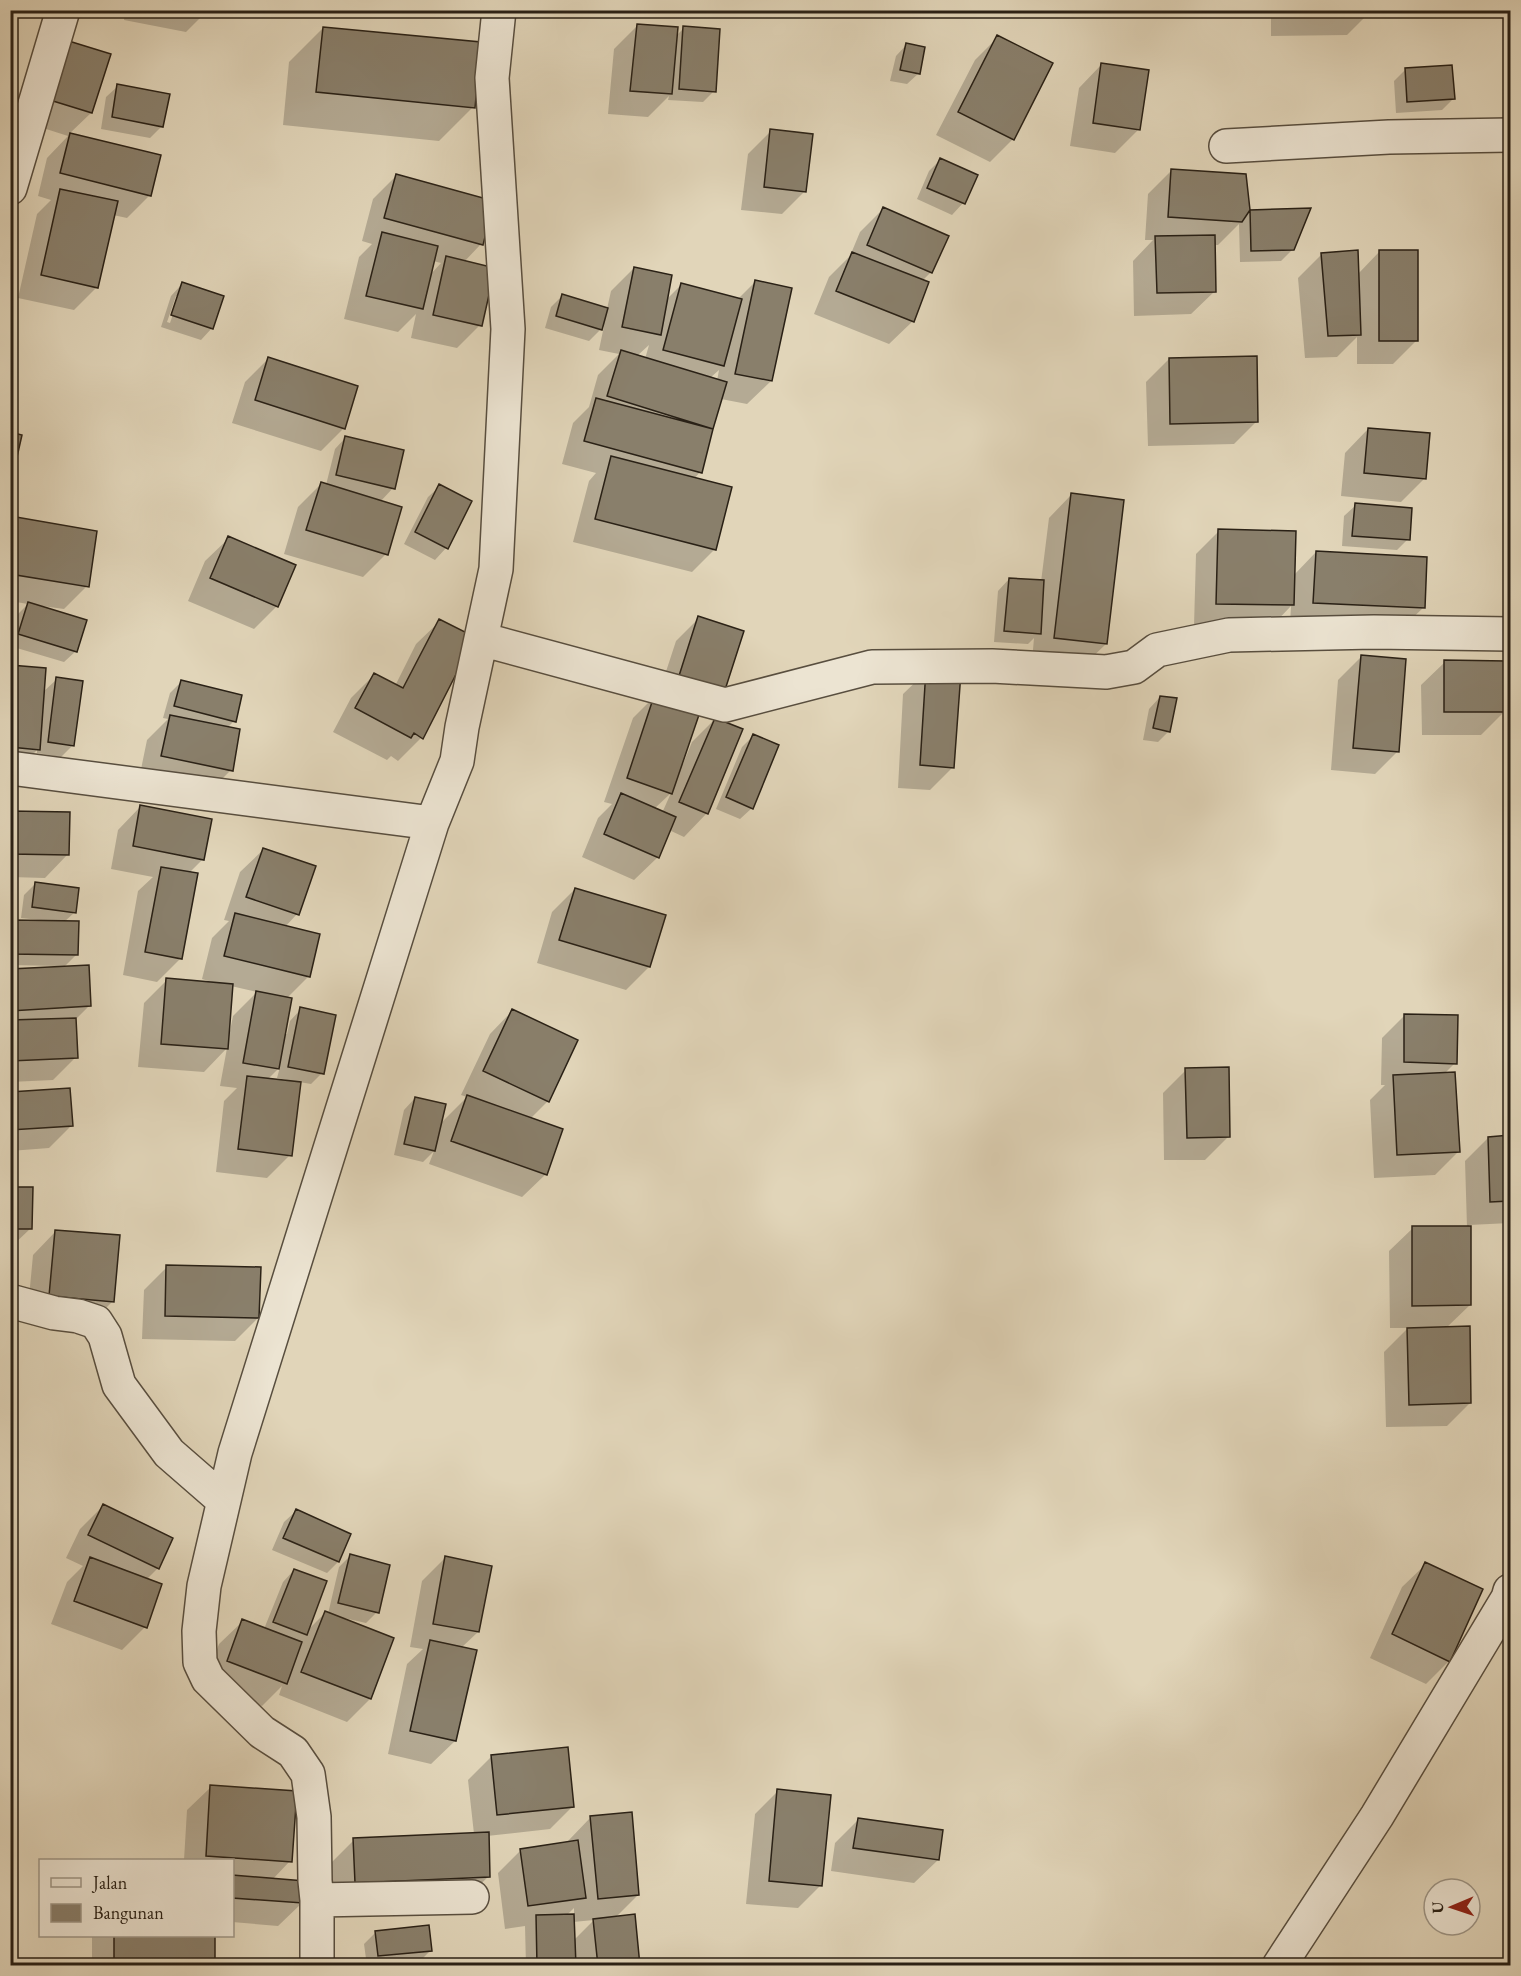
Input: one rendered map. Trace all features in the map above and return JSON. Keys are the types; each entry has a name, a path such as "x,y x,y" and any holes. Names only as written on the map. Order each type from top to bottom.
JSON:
{"street":[{"path":"10,188 63,10"},
{"path":"316,1965 317,1900 314,1817 308,1774 293,1752 262,1732 208,1679 200,1662 199,1631 204,1586 235,1453 432,823 457,760 496,569 508,329 492,78 499,10"},
{"path":"1226,146 1389,137 1510,135"},
{"path":"481,639 725,705 872,666 992,666 1106,672 1134,667 1157,650 1229,635 1374,632 1510,634"},
{"path":"10,768 432,823"},
{"path":"10,1301 96,1322 105,1336 120,1385 169,1453 223,1500"},
{"path":"1279,1965 1377,1816 1508,1598 1510,1591"},
{"path":"317,1900 472,1897"}],"building":[{"path":"1294,10 1372,10 1372,12 1294,14"},
{"path":"10,20 17,21 10,49"},
{"path":"637,24 678,27 672,94 630,91"},
{"path":"683,26 720,29 716,92 679,89"},
{"path":"323,27 481,42 475,108 316,92"},
{"path":"997,35 1053,63 1014,140 958,112"},
{"path":"59,38 111,54 92,113 40,97"},
{"path":"906,43 925,47 920,74 900,70"},
{"path":"1101,63 1149,70 1140,130 1093,123"},
{"path":"1452,65 1455,99 1407,102 1405,68"},
{"path":"117,84 170,94 163,127 112,117"},
{"path":"770,129 813,134 806,192 764,187"},
{"path":"70,133 161,155 151,196 60,173"},
{"path":"940,158 978,175 965,204 927,188"},
{"path":"1171,169 1246,174 1250,210 1242,222 1168,217"},
{"path":"396,174 494,201 483,245 384,218"},
{"path":"60,189 118,201 98,288 41,275"},
{"path":"883,207 949,236 932,273 867,245"},
{"path":"1311,208 1294,250 1251,251 1250,210"},
{"path":"382,232 438,246 423,309 366,296"},
{"path":"1215,235 1216,292 1157,293 1155,236"},
{"path":"1358,250 1361,335 1328,336 1321,253"},
{"path":"1379,250 1418,250 1418,341 1379,341"},
{"path":"852,252 929,282 914,322 836,291"},
{"path":"446,256 495,268 482,326 433,315"},
{"path":"634,267 672,275 661,335 622,327"},
{"path":"755,280 792,288 772,381 735,374"},
{"path":"182,282 224,296 213,329 171,315"},
{"path":"681,283 742,299 724,366 663,350"},
{"path":"562,294 608,308 602,330 556,316"},
{"path":"621,350 727,382 713,429 607,396"},
{"path":"1257,356 1258,422 1170,424 1169,358"},
{"path":"268,357 358,386 345,429 255,400"},
{"path":"596,398 713,429 702,473 584,441"},
{"path":"1368,428 1430,433 1426,479 1364,473"},
{"path":"10,432 22,435 12,479 10,479"},
{"path":"345,436 404,450 395,489 336,475"},
{"path":"611,456 732,487 716,550 595,519"},
{"path":"321,482 402,507 388,555 306,530"},
{"path":"439,484 472,501 448,549 415,532"},
{"path":"1071,493 1124,500 1107,644 1054,638"},
{"path":"1355,503 1412,508 1410,540 1352,536"},
{"path":"16,517 97,531 89,587 10,574 10,556"},
{"path":"1218,529 1296,531 1294,605 1216,604"},
{"path":"228,536 296,565 278,607 210,578"},
{"path":"1316,551 1427,557 1425,608 1313,603"},
{"path":"1009,578 1044,580 1041,634 1004,631"},
{"path":"28,602 87,620 77,652 18,634"},
{"path":"698,616 744,631 724,693 678,679"},
{"path":"439,619 475,637 423,739 414,733 411,738 355,708 374,673 403,688"},
{"path":"1361,655 1406,659 1399,752 1353,748"},
{"path":"1444,660 1506,661 1505,712 1444,712"},
{"path":"10,665 46,668 40,750 10,747"},
{"path":"926,669 961,672 954,768 920,765"},
{"path":"56,677 83,681 74,746 48,742"},
{"path":"181,680 242,695 236,722 174,706"},
{"path":"655,693 701,709 672,794 627,778"},
{"path":"1160,696 1177,698 1170,732 1153,728"},
{"path":"170,715 240,729 233,771 161,756"},
{"path":"715,718 743,729 708,814 679,802"},
{"path":"753,734 779,745 753,809 726,797"},
{"path":"621,793 676,817 659,858 604,834"},
{"path":"140,805 212,819 204,860 133,846"},
{"path":"10,811 70,812 69,855 10,854"},
{"path":"263,848 316,866 299,915 246,897"},
{"path":"161,867 198,873 182,959 145,952"},
{"path":"35,882 79,888 76,913 32,907"},
{"path":"575,888 666,915 650,967 559,940"},
{"path":"235,913 320,934 310,977 224,956"},
{"path":"10,920 79,921 78,955 10,954"},
{"path":"89,965 91,1006 10,1011 10,969"},
{"path":"166,978 233,984 228,1049 161,1044"},
{"path":"256,991 292,998 279,1069 243,1063"},
{"path":"300,1007 336,1015 324,1074 288,1067"},
{"path":"512,1009 578,1040 549,1102 483,1071"},
{"path":"1404,1014 1458,1015 1457,1064 1404,1062"},
{"path":"76,1018 78,1058 10,1061 10,1020"},
{"path":"1229,1067 1230,1137 1187,1138 1185,1068"},
{"path":"1455,1072 1460,1152 1397,1155 1393,1075"},
{"path":"247,1076 301,1082 292,1156 238,1149"},
{"path":"70,1088 73,1126 10,1130 10,1092"},
{"path":"467,1095 563,1129 547,1175 451,1141"},
{"path":"415,1097 446,1104 435,1151 404,1144"},
{"path":"1510,1135 1510,1201 1490,1202 1488,1137"},
{"path":"10,1187 33,1187 32,1229 10,1229"},
{"path":"1412,1226 1471,1226 1471,1305 1412,1306"},
{"path":"55,1230 120,1235 114,1302 49,1296"},
{"path":"166,1265 261,1267 259,1318 165,1316"},
{"path":"1470,1326 1471,1403 1409,1405 1407,1328"},
{"path":"103,1504 173,1538 159,1569 88,1535"},
{"path":"296,1509 351,1534 339,1562 283,1538"},
{"path":"350,1554 390,1565 379,1613 338,1603"},
{"path":"445,1556 492,1566 479,1632 433,1624"},
{"path":"90,1557 162,1584 147,1628 74,1601"},
{"path":"1425,1562 1483,1589 1450,1662 1392,1634"},
{"path":"294,1569 327,1581 307,1635 273,1622"},
{"path":"325,1611 394,1638 371,1699 301,1672"},
{"path":"242,1619 302,1642 287,1684 227,1661"},
{"path":"430,1640 477,1650 456,1741 410,1731"},
{"path":"568,1747 574,1807 497,1815 491,1755"},
{"path":"210,1785 297,1791 292,1862 206,1856"},
{"path":"777,1789 831,1795 822,1886 769,1881"},
{"path":"632,1812 639,1895 598,1899 590,1816"},
{"path":"858,1818 943,1830 939,1860 853,1848"},
{"path":"489,1832 490,1877 355,1883 353,1838"},
{"path":"578,1840 586,1898 528,1906 520,1849"},
{"path":"234,1875 305,1881 303,1903 234,1898"},
{"path":"574,1914 576,1966 537,1966 536,1915"},
{"path":"635,1914 640,1966 598,1966 593,1919"},
{"path":"429,1925 432,1951 378,1956 375,1931"},
{"path":"114,1937 215,1937 215,1966 114,1966"}]}
